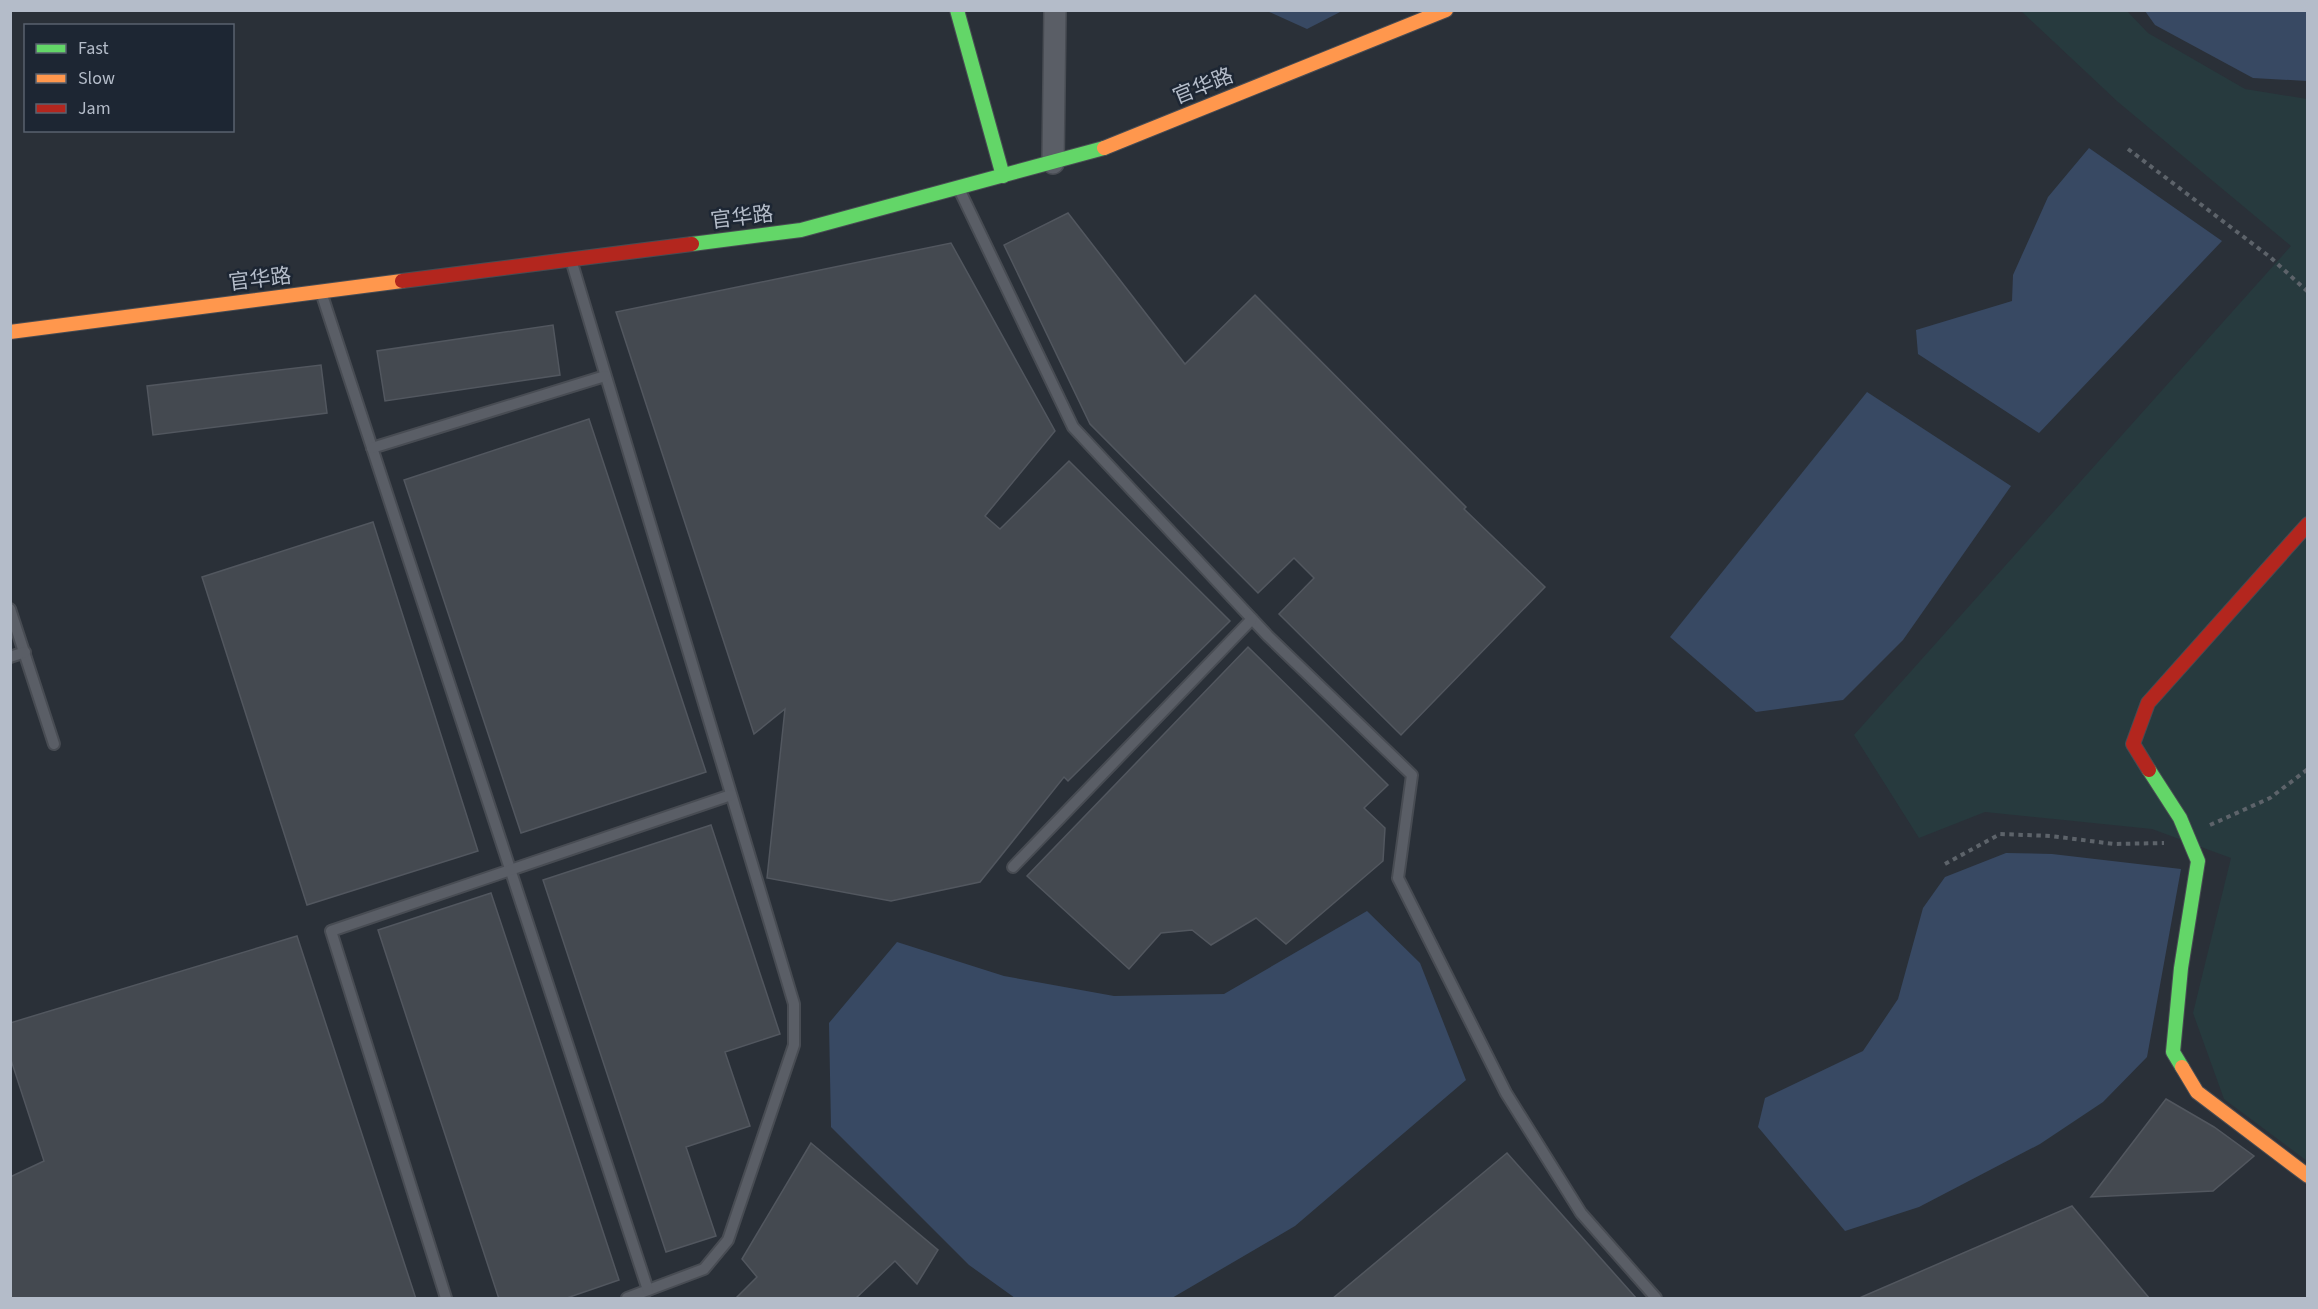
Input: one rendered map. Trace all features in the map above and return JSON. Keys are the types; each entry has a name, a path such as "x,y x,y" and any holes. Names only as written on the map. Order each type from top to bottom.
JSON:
{"main road":[{"path":"957,10 973,60 1003,176"},
{"name":"官华路","path":"10,332 801,230 1092,153 1446,10"},
{"path":"2307,524 2148,703 2133,744 2180,818 2198,861 2181,968 2173,1052 2197,1092 2307,1176"}],"street":[{"path":"1053,163 1055,10"}],"lane":[{"path":"958,188 1073,428 1252,619 1412,775 1398,878 1506,1093 1581,1213 1656,1299"},
{"path":"571,260 794,1004 794,1045 728,1240 704,1269 627,1299"},
{"path":"321,292 648,1290"},
{"path":"372,448 605,376"},
{"path":"10,609 54,744"},
{"path":"1013,867 1252,619"},
{"path":"10,657 24,652"},
{"path":"446,1299 331,932 509,869 731,795"}],"path":[{"path":"2128,149 2270,257 2307,292"},
{"path":"1945,864 2000,834 2050,836 2114,844 2162,844 2187,836 2270,798 2307,769"}],"green space":[{"path":"2021,11 2127,11 2148,33 2245,89 2307,99 2307,1161 2224,1099 2193,1013 2231,858 2152,829 1985,812 1919,838 1854,735 2291,246 2118,102"}],"water":[{"path":"1267,11 1342,11 1307,29"},
{"path":"2145,11 2307,11 2307,81 2253,78 2155,25"},
{"path":"2089,148 2222,241 2039,433 1918,354 1916,330 2012,301 2013,275 2048,197"},
{"path":"1867,392 2011,486 1903,640 1843,700 1756,712 1670,637"},
{"path":"2006,853 2052,854 2181,869 2147,1057 2103,1102 2040,1144 1919,1207 1845,1231 1758,1127 1765,1098 1863,1051 1898,999 1923,908 1945,877"},
{"path":"1367,911 1420,963 1466,1080 1295,1226 1172,1298 1015,1298 969,1265 831,1127 829,1023 897,942 1004,976 1114,996 1224,994"}],"building":[{"path":"1068,213 1185,364 1255,295 1466,507 1464,509 1545,587 1401,735 1279,614 1314,578 1294,558 1258,593 1090,424 1004,245"},
{"path":"951,243 1055,431 985,516 1000,529 1069,461 1230,621 1068,781 1064,777 980,882 891,901 767,878 785,709 754,734 616,312"},
{"path":"553,325 560,375 385,401 377,351"},
{"path":"321,365 327,413 153,435 147,386"},
{"path":"589,419 706,772 521,833 404,480"},
{"path":"373,522 478,851 307,905 202,577"},
{"path":"1248,647 1388,785 1364,808 1385,828 1383,861 1286,944 1256,918 1211,945 1192,930 1161,933 1129,969 1027,876"},
{"path":"711,825 780,1034 725,1052 750,1126 686,1147 716,1236 666,1252 543,880"},
{"path":"491,893 619,1280 564,1299 499,1299 378,930"},
{"path":"297,936 416,1299 10,1299 10,1177 44,1161 10,1057 10,1023"},
{"path":"2166,1099 2214,1127 2254,1156 2213,1191 2091,1197"},
{"path":"811,1143 938,1250 917,1284 895,1261 855,1299 735,1299 757,1277 742,1259"},
{"path":"1507,1153 1637,1299 1332,1299"},
{"path":"2072,1206 2150,1299 1857,1299"}],"traffic: fast":[{"path":"957,10 1003,176"},
{"path":"692,244 801,230 1104,148"},
{"path":"2149,770 2180,818 2198,861 2181,968 2173,1052 2182,1067"}],"traffic: slow":[{"path":"1104,148 1446,10"},
{"path":"10,332 402,281"},
{"path":"2182,1067 2197,1092 2308,1176"}],"traffic: jam":[{"path":"402,281 692,244"},
{"path":"2149,770 2133,744 2148,703 2308,524"}]}
